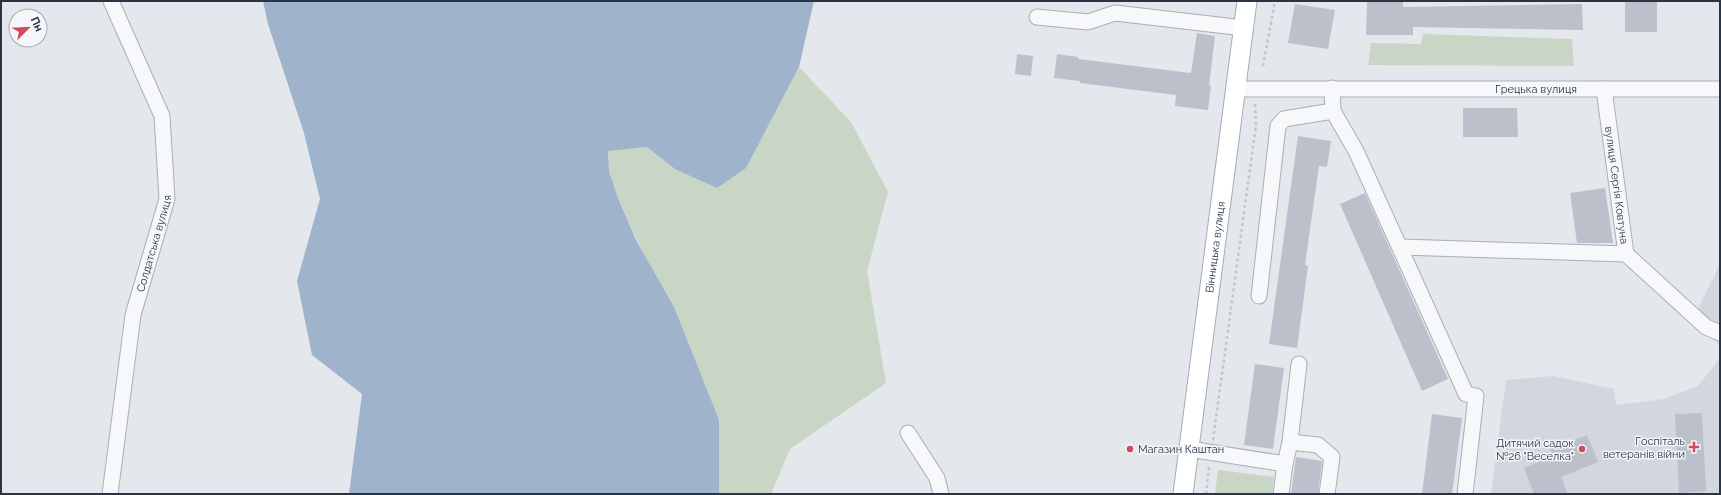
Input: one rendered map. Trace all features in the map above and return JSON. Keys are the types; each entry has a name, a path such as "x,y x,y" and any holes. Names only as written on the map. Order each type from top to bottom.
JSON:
{"main road":[{"name":"Вінницька вулиця","path":"1183,494 1247,1"}],"street":[{"name":"Солдатська вулиця","path":"110,494 133,315 168,199 162,116 111,1"},
{"path":"1037,17 1088,22 1115,13 1244,28"},
{"path":"1332,88 1333,111 1356,151 1401,247 1466,394 1476,396 1465,494"},
{"name":"Грецька вулиця","path":"1235,89 1720,89"},
{"name":"вулиця Сергія Ковтуна","path":"1604,89 1626,254 1706,327 1720,333"},
{"path":"1259,296 1278,126 1284,119 1333,111"},
{"path":"1401,247 1626,254"},
{"path":"1281,494 1284,464 1290,442 1299,364"},
{"path":"908,433 937,478 941,494"},
{"path":"1290,442 1318,445 1332,457 1327,494"},
{"path":"1189,449 1284,464"}],"path":[{"path":"1263,66 1275,1"},
{"path":"1206,494 1256,125 1255,104"}],"shaded area":[{"path":"1720,264 1720,345 1701,330 1710,321 1698,309"},
{"name":"Дитячий садок №26 \"Веселка\"","path":"1720,358 1720,494 1491,494 1506,380 1553,376 1614,389 1616,405 1664,399 1698,386"}],"green space":[{"path":"1423,34 1572,39 1574,66 1368,65 1371,43 1421,44"},
{"path":"799,67 851,122 888,192 867,271 886,383 790,449 771,494 719,494 719,420 618,198 609,171 608,150 647,147 746,168"},
{"path":"1218,470 1274,477 1272,494 1215,494"}],"water":[{"path":"263,1 814,1 799,67 746,168 717,188 675,169 647,147 608,151 609,171 618,198 637,242 674,307 719,420 719,494 349,494 362,394 312,355 297,281 320,199 304,133 268,24"}],"building":[{"path":"1367,1 1403,1 1403,7 1582,4 1583,30 1413,27 1413,35 1366,35"},
{"path":"1625,1 1657,1 1657,32 1625,32"},
{"path":"1295,4 1335,10 1328,49 1288,43"},
{"path":"1197,33 1215,36 1209,86 1211,86 1208,110 1175,106 1176,95 1080,83 1080,81 1054,78 1057,54 1078,57 1078,59 1191,73"},
{"path":"1017,54 1033,56 1031,76 1015,74"},
{"path":"1463,108 1517,108 1518,137 1463,137"},
{"path":"1298,136 1331,141 1327,167 1319,166 1305,265 1308,266 1297,348 1269,344"},
{"path":"1605,188 1613,243 1577,243 1570,193"},
{"path":"1365,193 1448,379 1422,391 1340,204"},
{"path":"1255,364 1284,368 1273,449 1244,445"},
{"path":"1702,413 1706,491 1679,493 1675,414"},
{"path":"1432,414 1462,418 1452,494 1422,494"},
{"path":"1587,435 1598,462 1561,477 1568,494 1534,494 1524,468 1553,456 1550,449"},
{"path":"1296,457 1322,461 1318,494 1291,494"}],"place":[{"name":"Госпіталь ветеранів війни","path":"1694,447"},
{"name":"Магазин Каштан","path":"1130,449"},
{"name":"Дитячий садок №26 \"Веселка\"","path":"1582,449"}]}
